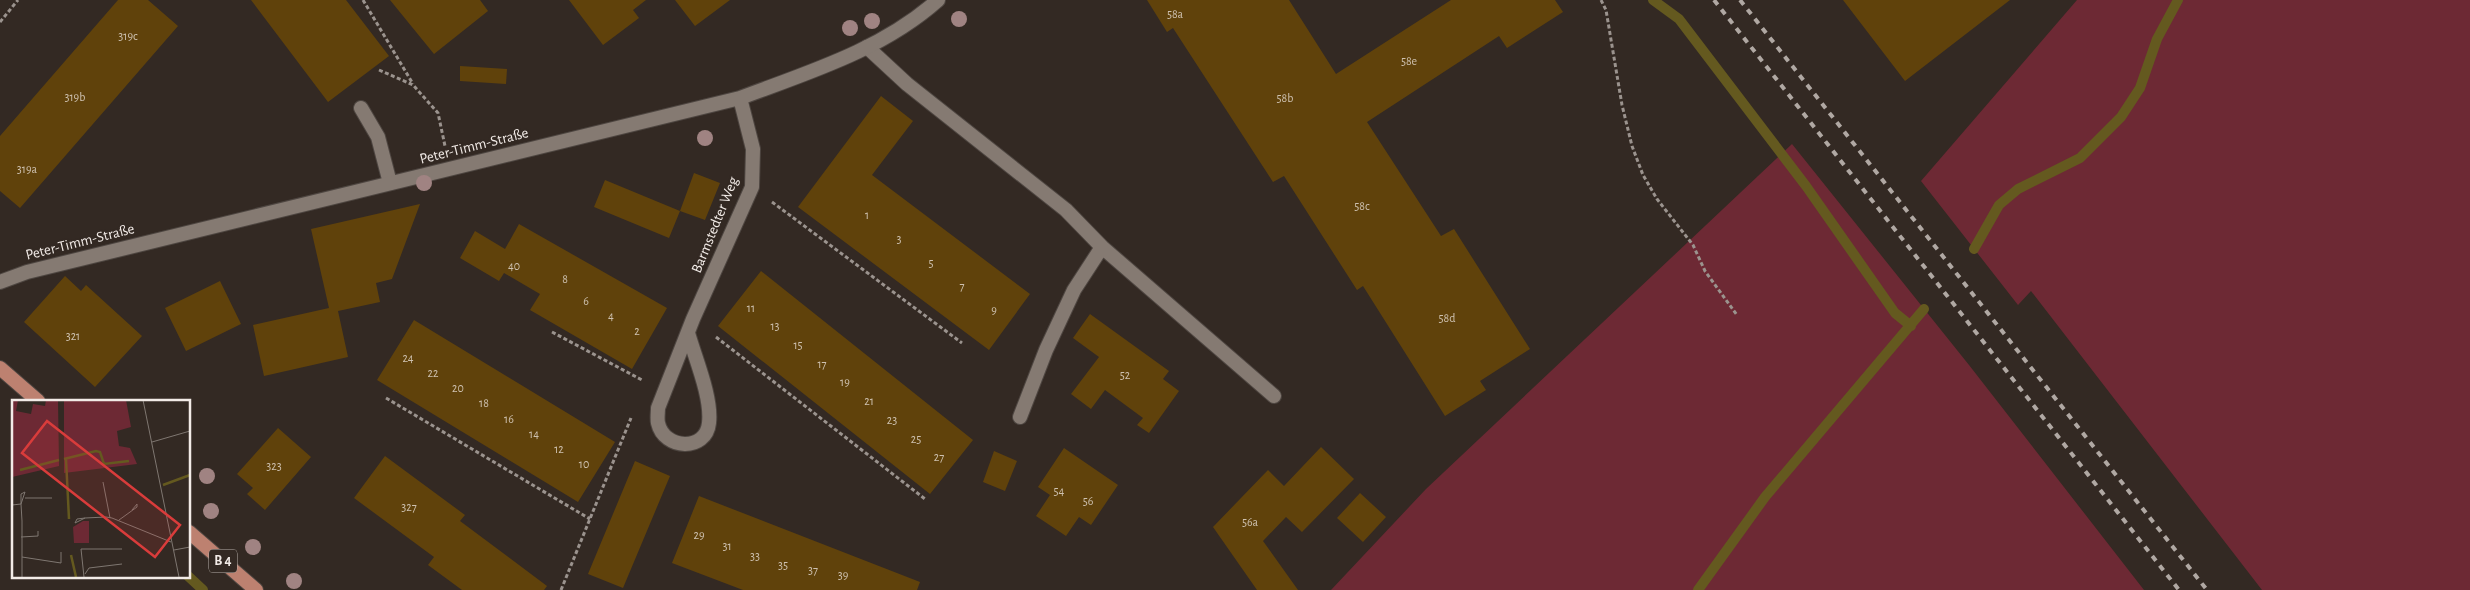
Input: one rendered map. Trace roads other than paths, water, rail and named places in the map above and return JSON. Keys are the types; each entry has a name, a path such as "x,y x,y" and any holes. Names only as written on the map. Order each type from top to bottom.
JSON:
{"main road":[{"path":"0,368 37,400"},
{"name":"B 4","path":"190,533 256,590"}],"street":[{"name":"Peter-Timm-Straße","path":"0,282 27,272 740,98 847,58 917,19 938,0"},
{"path":"867,47 907,84 1066,210 1102,247 1274,396"},
{"name":"Barmstedter Weg","path":"688,333 710,410 709,426 700,439 688,446 676,443 664,436 658,423 658,408 693,319 752,187 754,148 740,98"},
{"path":"362,108 378,137 390,183"},
{"path":"1020,417 1046,350 1074,290 1102,247"}],"waterway":[{"path":"1653,0 1679,19 1806,186 1895,313 1911,326"},
{"path":"1974,249 1999,205 2018,189 2080,158 2121,117 2140,88 2157,39 2178,0"},
{"path":"1698,590 1765,497 1924,309"},
{"path":"190,578 203,590"}],"railway":[{"path":"1714,0 2179,590"},
{"path":"1740,0 2207,590"}]}
